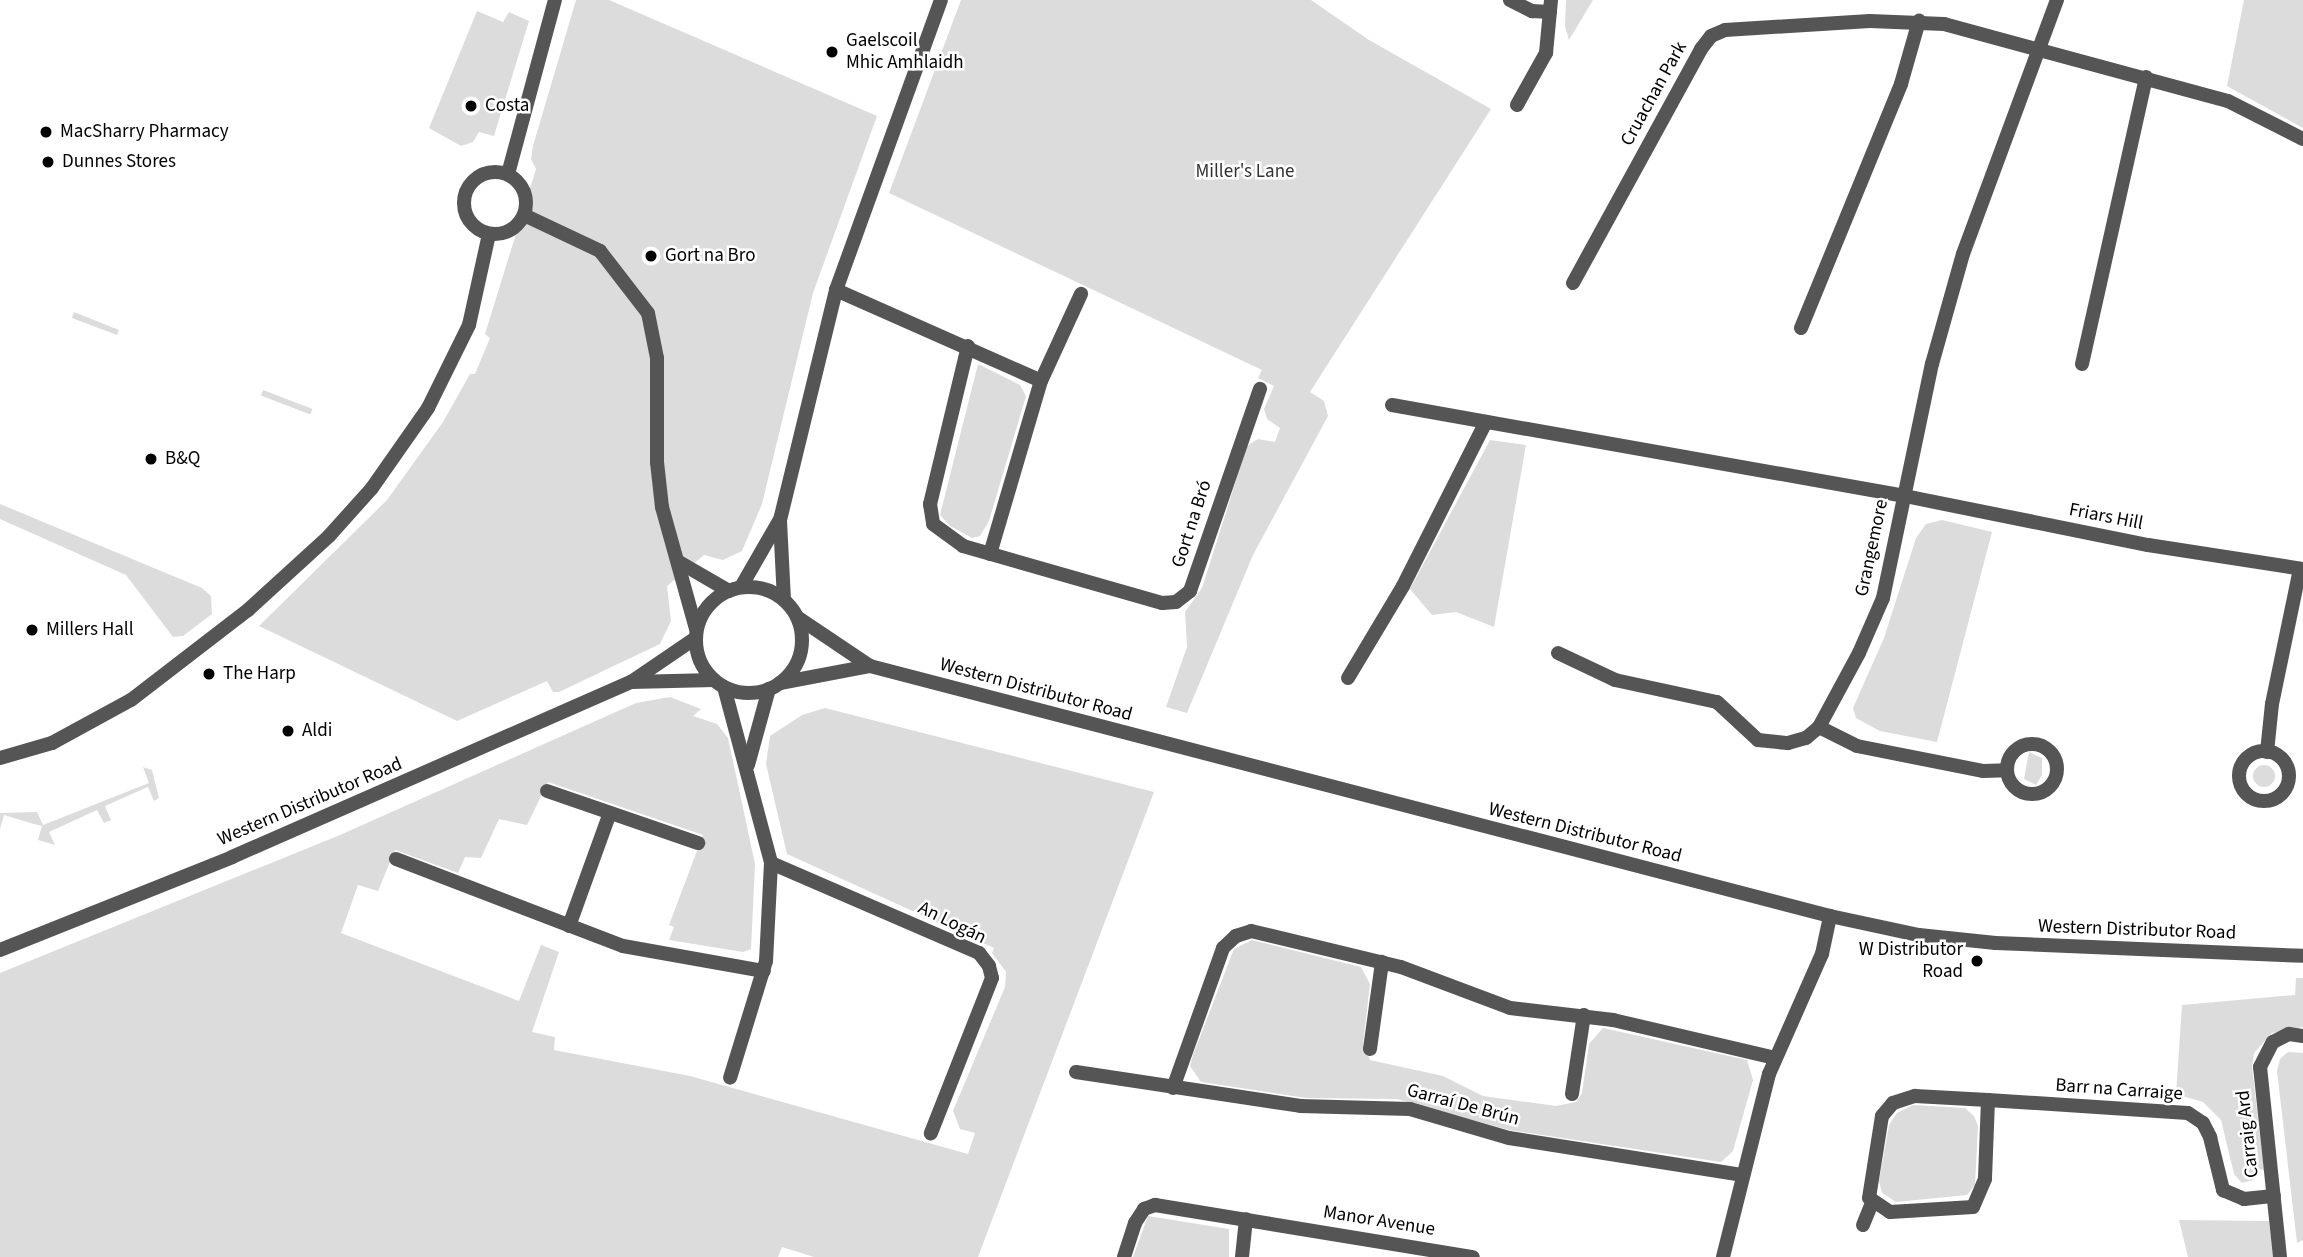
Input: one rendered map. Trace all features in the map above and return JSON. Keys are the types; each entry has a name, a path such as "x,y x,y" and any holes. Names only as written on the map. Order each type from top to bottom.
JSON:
{"street":[{"path":"508,174 555,0"},
{"path":"785,600 780,520 836,290 941,0"},
{"path":"1510,0 1532,11 1551,6 1546,53 1517,105"},
{"path":"1905,496 1932,364 1963,254 2036,47 2057,0"},
{"path":"1801,328 1901,85 1919,21"},
{"name":"Cruachan Park","path":"1573,283 1711,36 1736,29 1919,21 2036,47 2228,102 2303,139"},
{"path":"2082,364 2146,77"},
{"path":"483,174 508,174 524,191 524,215 514,229 489,234 466,216 464,196 483,174"},
{"path":"524,215 600,251 648,313 657,358 657,462 662,508 679,562 698,655 719,684 747,766 771,863 764,971 730,1078"},
{"path":"0,758 52,743 131,700 248,610 329,536 372,488 428,408 469,325 489,234"},
{"path":"836,290 968,346 1041,381"},
{"path":"990,554 1041,381 1081,294"},
{"name":"Gort na Bró","path":"968,346 930,513 945,536 990,554 1162,603 1181,600 1193,583 1261,389"},
{"name":"Grangemore","path":"1392,405 1905,496 1878,610 1819,727"},
{"path":"1348,678 1409,575 1486,422"},
{"name":"Friars Hill","path":"1905,496 2148,545 2301,569 2272,704 2267,752"},
{"path":"695,634 706,609 735,589 780,520"},
{"path":"679,562 735,589 770,591 785,600 797,617 801,653 775,686 747,766"},
{"name":"Western Distributor Road","path":"797,617 870,666 1830,916 1919,935 1996,943 2303,956"},
{"name":"Western Distributor Road","path":"0,950 232,857 631,682 695,634"},
{"path":"1558,653 1615,680 1717,702 1758,740 1788,743 1806,738 1819,727 1857,746 1983,771 2007,770"},
{"name":"Western Distributor Road","path":"775,686 870,666"},
{"name":"Western Distributor Road","path":"631,682 719,684"},
{"path":"719,684 738,692 775,686"},
{"path":"547,791 698,843"},
{"path":"569,926 610,813"},
{"path":"396,859 569,926 644,951 764,971"},
{"name":"An Logán","path":"771,863 979,954 989,966 992,978 931,1133"},
{"path":"1723,1257 1775,1058 1822,954 1830,916"},
{"path":"1173,1088 1223,948 1236,936 1266,933 1382,962 1510,1008 1584,1015 1775,1058"},
{"path":"1370,1049 1382,962"},
{"path":"1572,1094 1584,1015"},
{"name":"Carraig Ard","path":"2280,1257 2260,1068 2273,1042 2289,1034 2303,1036"},
{"name":"Garraí De Brún","path":"1076,1072 1300,1106 1410,1109 1509,1138 1743,1175"},
{"name":"Barr na Carraige","path":"1863,1225 1872,1203 1869,1193 1880,1125 1893,1103 1915,1096 2188,1113 2203,1123 2210,1137 2223,1190 2244,1199 2274,1196"},
{"path":"1872,1203 1890,1212 1906,1213 1973,1206 1985,1179 1988,1100"},
{"name":"Manor Avenue","path":"1124,1257 1135,1223 1144,1209 1155,1205 1474,1257"},
{"path":"1242,1257 1246,1219"}],"green space":[{"path":"576,0 609,0 877,116 813,293 762,504 742,551 723,560 704,555 667,586 671,621 660,644 559,692 553,692 547,681 457,721 259,626 387,500 443,422 470,374 475,374 490,338 485,334 536,169 531,159 533,146"},
{"name":"Miller's Lane","path":"961,0 1311,0 1369,40 1491,109 1310,392 1324,401 1328,416 1253,555 1187,713 1166,707 1187,647 1185,612 1202,588 1247,446 1258,439 1275,442 1280,428 1267,419 1264,409 1274,386 1258,378 1262,370 889,193"},
{"path":"1566,0 1593,0 1569,40 1565,26"},
{"path":"2244,0 2303,0 2303,128 2227,86"},
{"path":"477,11 503,22 509,12 529,21 494,136 479,132 473,142 461,146 429,128"},
{"path":"74,312 119,330 117,335 72,318"},
{"path":"978,364 1020,385 1026,396 989,521 980,536 972,538 950,526 940,515"},
{"path":"263,390 312,409 310,415 261,396"},
{"path":"1490,440 1526,445 1494,627 1456,612 1432,615 1410,589"},
{"path":"0,504 202,588 211,596 212,614 183,636 173,637 126,575 0,519"},
{"path":"1942,520 1992,532 1937,742 1880,731 1856,718 1853,708 1884,638 1916,538 1926,524"},
{"path":"670,697 701,709 693,716 717,724 728,738 755,864 751,949 743,952 669,940 674,927 669,925 703,835 548,782 527,825 499,819 481,858 465,857 458,873 395,850 378,891 358,885 341,933 519,1001 541,945 559,952 532,1032 555,1037 554,1050 690,1076 968,1154 975,1133 960,1129 953,1111 1005,987 1006,972 992,953 994,948 787,854 766,764 770,736 802,715 825,708 1154,792 978,1257 814,1257 782,1247 778,1257 0,1257 0,973 340,835 636,703"},
{"path":"2029,752 2042,758 2042,775 2036,785 2024,779"},
{"path":"2264,765 2272,768 2275,776 2272,784 2264,787 2256,784 2253,776 2256,768"},
{"path":"143,767 152,770 159,798 154,801 148,787 105,806 111,820 104,823 97,810 49,832 55,845 38,840 42,826 4,815 0,829 0,813 37,812 43,825 149,783"},
{"path":"1252,940 1361,967 1370,984 1363,1044 1370,1060 1443,1076 1483,1096 1556,1106 1576,1102 1582,1093 1589,1044 1603,1028 1747,1060 1753,1080 1733,1151 1721,1162 1509,1130 1397,1099 1306,1098 1201,1082 1190,1066 1193,1055 1234,949"},
{"path":"2296,978 2303,978 2303,1027 2272,1033 2254,1053 2252,1067 2264,1170 2257,1169 2254,1180 2242,1183 2234,1174 2221,1120 2203,1102 2176,1094 2182,1005 2295,995"},
{"path":"2288,1052 2303,1053 2303,1240 2297,1243 2277,1071 2280,1059"},
{"path":"1913,1105 1965,1108 1974,1116 1978,1126 1975,1185 1967,1195 1896,1202 1882,1193 1879,1181 1889,1125 1897,1113"},
{"path":"1148,1216 1229,1229 1229,1257 1133,1257"},
{"path":"2179,1220 2269,1221 2273,1257 2188,1257"}],"place":[{"name":"Gaelscoil Mhic Amhlaidh","path":"832,52"},
{"name":"Costa","path":"471,106"},
{"name":"MacSharry Pharmacy","path":"46,132"},
{"name":"Dunnes Stores","path":"48,162"},
{"name":"Gort na Bro","path":"651,256"},
{"name":"B&Q","path":"151,459"},
{"name":"Millers Hall","path":"32,630"},
{"name":"The Harp","path":"209,674"},
{"name":"Aldi","path":"288,731"},
{"name":"W Distributor Road","path":"1977,961"}]}
